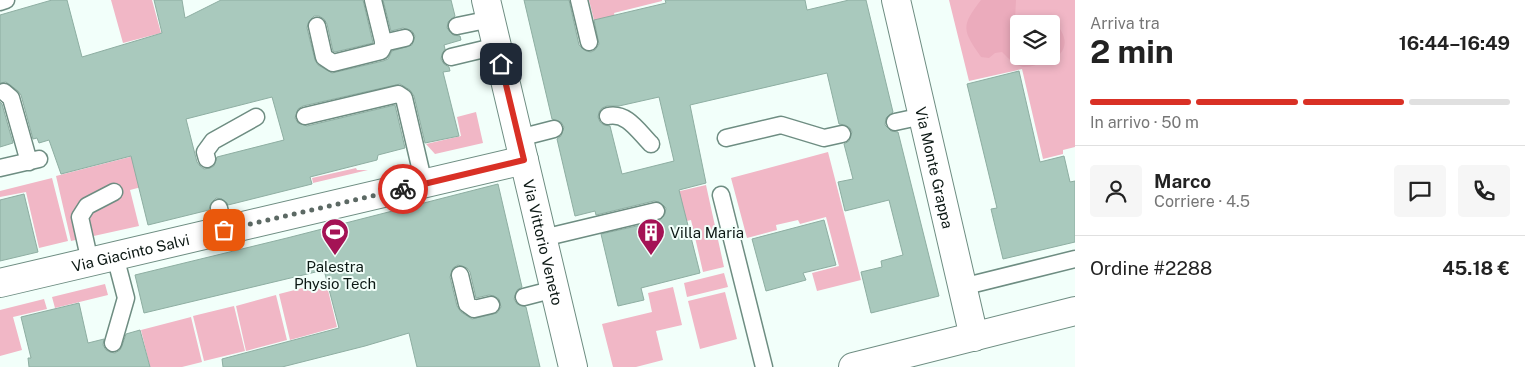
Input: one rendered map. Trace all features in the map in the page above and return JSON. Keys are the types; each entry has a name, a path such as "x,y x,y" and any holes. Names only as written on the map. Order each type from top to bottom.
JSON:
{"street":[{"name":"Via Monte Grappa","path":"896,0 974,337"},
{"name":"Via Vittorio Veneto","path":"488,9 573,367"},
{"name":"Via Giacinto Salvi","path":"0,283 103,259 222,219 424,184 522,149"},
{"path":"853,367 1075,311"}],"lane":[{"path":"0,2 6,0"},
{"path":"316,26 324,57 333,63 381,51 384,43 373,0"},
{"path":"579,0 589,42"},
{"path":"458,26 488,9"},
{"path":"384,43 405,38"},
{"path":"451,57 497,46"},
{"path":"0,168 34,160 11,98 4,92"},
{"path":"305,116 398,94 404,98 424,184"},
{"path":"608,116 616,114 625,117 651,144"},
{"path":"895,122 923,116"},
{"path":"207,159 206,152 213,141 256,117"},
{"path":"726,138 782,126 824,138 842,134"},
{"path":"522,149 554,129"},
{"path":"113,343 126,298 80,217 87,206 114,192"},
{"path":"721,195 764,367"},
{"path":"543,238 656,211"},
{"path":"962,286 1075,259"},
{"path":"460,275 467,304 474,309 491,305"},
{"path":"524,297 555,289"}],"shaded area":[{"path":"111,0 152,0 161,33 123,43"},
{"path":"589,0 662,1 614,13 620,35 599,40"},
{"path":"949,0 1075,0 1075,147 1063,150 1063,154 1043,159 1022,69 969,81"},
{"path":"981,0 1016,0 1015,15 1010,15 1010,60 1002,52 995,53 989,58 981,57 967,34 967,22"},
{"path":"1060,30 1065,42 1060,54"},
{"path":"1019,65 1035,65 1027,67"},
{"path":"476,112 483,143 435,154 426,144 461,136 457,117"},
{"path":"153,151 172,179 130,190 139,226 71,241 56,176"},
{"path":"828,152 861,280 817,291 812,273 839,266 826,217 800,224 798,220 776,225 777,230 747,238 731,178"},
{"path":"356,168 357,170 368,170 313,183 312,178"},
{"path":"52,178 68,241 39,248 26,192 0,197 0,191"},
{"path":"706,185 724,267 703,272 691,220 641,231 638,224 669,217 663,195"},
{"path":"724,273 728,287 687,297 684,283"},
{"path":"326,282 337,327 290,340 279,294"},
{"path":"105,284 108,295 55,308 52,297"},
{"path":"673,287 682,325 656,331 663,360 636,367 613,367 602,324 652,312 648,293"},
{"path":"725,292 737,339 700,349 688,301"},
{"path":"276,295 287,340 246,351 236,306"},
{"path":"44,299 47,309 13,317 22,350 0,356 0,310"},
{"path":"234,306 245,351 204,361 193,316"},
{"path":"191,317 202,362 182,367 150,367 141,330"}],"building":[{"path":"52,0 67,0 82,57 162,33 154,0 182,0 185,18 221,0 363,0 373,43 335,52 333,51 327,24 324,19 314,16 308,23 307,28 315,60 318,65 332,73 383,61 388,59 392,51 412,45 415,36 412,31 403,28 391,31 383,0 451,0 455,16 448,22 447,28 453,35 460,36 461,40 444,45 445,49 441,59 449,67 450,71 443,72 459,136 425,143 414,96 410,90 400,84 303,106 298,109 295,118 298,123 307,126 395,105 405,148 378,155 377,160 310,177 312,184 228,205 222,199 216,198 210,205 209,210 148,225 131,156 61,174 49,140 39,143 37,138 33,139 21,95 6,82 0,83 0,15","holes":["272,97 284,140 217,157 214,166 204,169 197,162 186,119"]},
{"path":"524,0 569,0 579,45 586,51 591,52 599,44 594,20 666,3 665,0 805,0 807,10 849,0 866,0 893,112 886,118 885,125 891,131 898,132 939,296 871,313 861,272 882,267 881,261 903,255 889,200 845,211 838,182 853,179 844,144 849,141 852,132 850,128 839,124 827,73 690,105 706,183 679,190 700,273 641,288 644,300 618,306 601,234 659,221 665,214 666,208 659,202 654,201 596,215 595,211 575,216 557,139 561,136 564,127 561,122 552,119","holes":["659,97 674,161 622,174 610,126 600,122 599,112 607,106 619,106"]},
{"path":"1019,71 1040,162 1064,156 1070,182 1075,181 1075,242 1003,259 991,209 997,208 967,84"},
{"path":"0,102 13,143 0,147"},
{"path":"498,184 522,287 517,290 514,299 517,304 526,307 540,367 417,367 409,333 282,367 223,367 222,359 339,328 324,270 144,313 135,275","holes":["458,265 467,268 470,272 476,298 489,295 499,299 501,307 497,313 472,319 461,312 457,306 450,277 453,268"]},
{"path":"24,194 38,252 0,261 0,200"},
{"path":"824,220 836,265 803,273 806,280 766,291 752,239"},
{"path":"79,303 88,343 104,339 103,345 106,350 115,353 120,350 126,334 140,330 150,367 29,367 28,358 31,358 21,317"}],"way so far":[{"path":"224,230 403,189"}],"place":[{"name":"Palestra Physio Tech","path":"335,256"},
{"name":"Villa Maria","path":"651,256"}],"route":[{"path":"403,189 524,160 501,64"}]}
